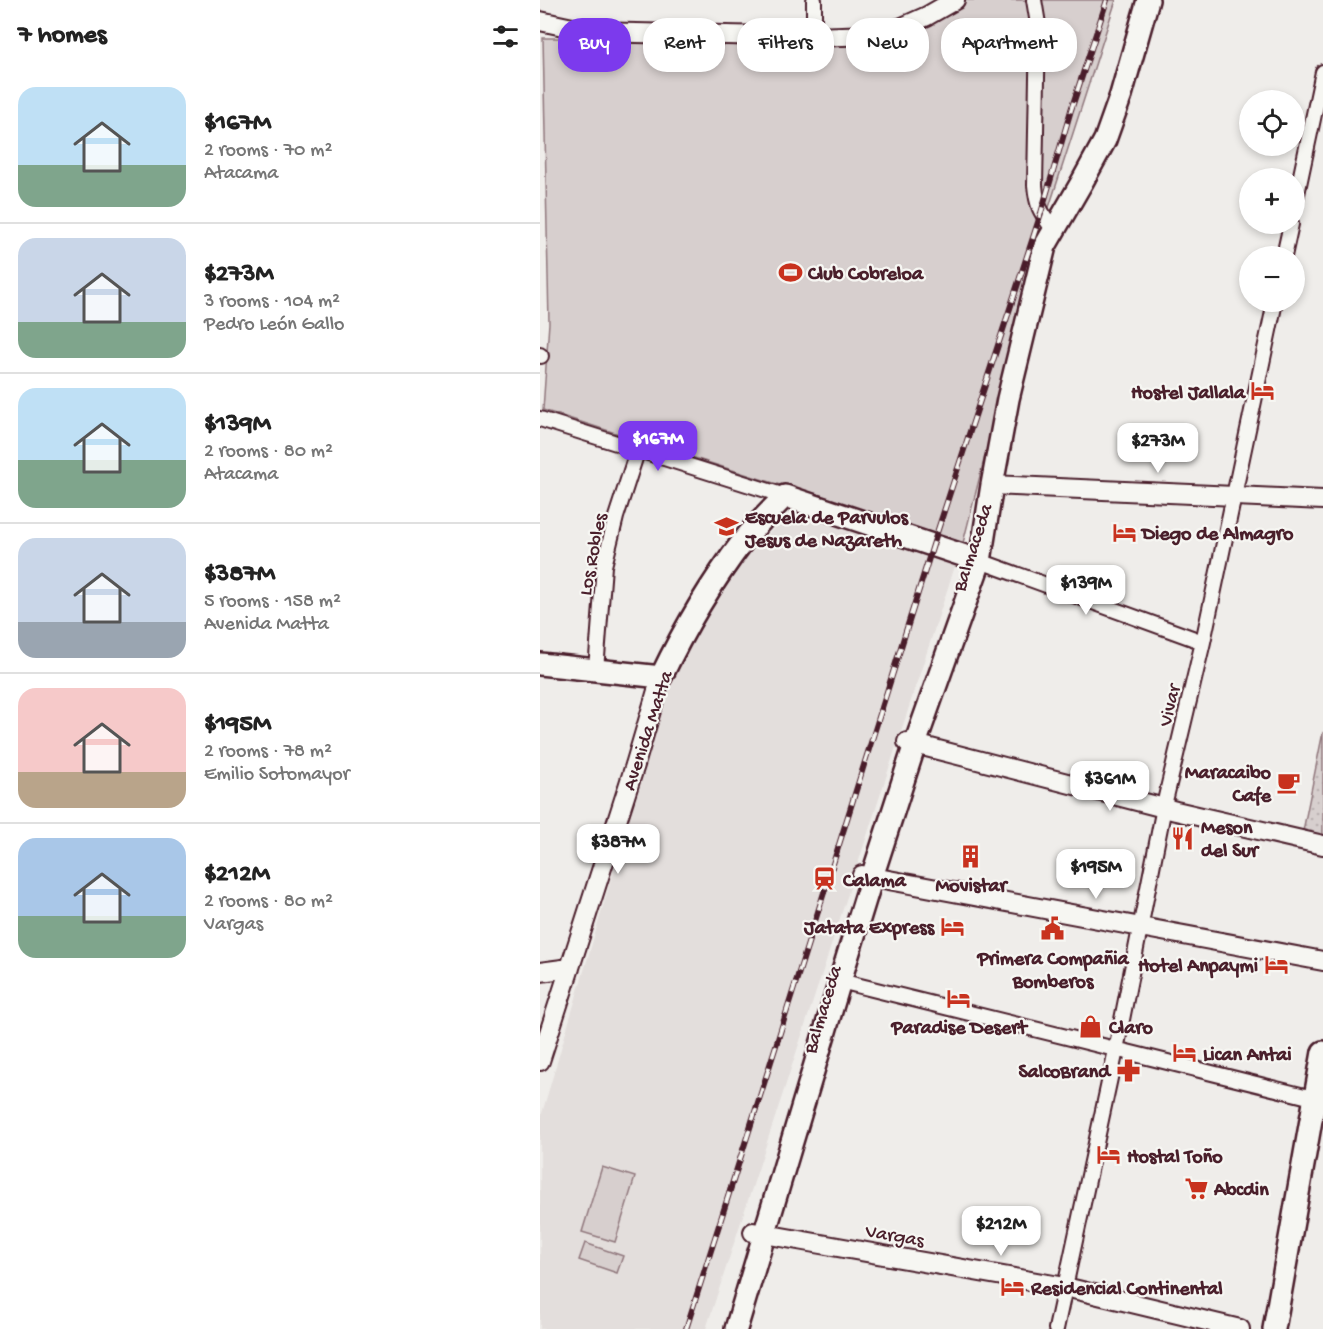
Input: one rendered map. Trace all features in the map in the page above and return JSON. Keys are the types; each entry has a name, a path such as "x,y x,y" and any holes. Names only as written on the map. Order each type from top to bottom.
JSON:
{"main road":[{"name":"Balmaceda","path":"736,1329 759,1233 867,876 974,559 992,485 1008,399 1045,246 1105,140 1121,96 1148,0"},
{"path":"785,496 974,559"},
{"name":"Avenida Matta","path":"661,677 694,613 744,541 785,496"},
{"path":"540,664 661,677"},
{"name":"Balmaceda","path":"722,1329 759,1233 840,981 867,876"},
{"path":"1274,1329 1319,1100 1323,1052"}],"street":[{"path":"814,0 814,18"},
{"path":"834,36 871,34 900,28 955,0"},
{"path":"1034,0 1038,24 1036,201 1041,213 1054,231"},
{"path":"540,21 591,32 737,35"},
{"path":"1303,168 1322,79"},
{"name":"Vivar","path":"1056,1329 1116,1050 1164,807 1203,642 1273,312"},
{"path":"540,419 785,496"},
{"name":"Los Robles","path":"596,670 604,567 616,518 638,449"},
{"path":"992,485 1323,500"},
{"path":"974,559 1203,642"},
{"name":"Avenida Matta","path":"540,1061 661,677"},
{"path":"911,743 1323,845"},
{"path":"867,876 1323,961"},
{"path":"540,972 570,968"},
{"path":"840,981 1319,1100"},
{"name":"Vargas","path":"759,1233 1065,1287 1240,1329"}],"shaded area":[{"name":"Club Cobreloa","path":"965,0 1116,0 1043,226 963,543 543,410 549,323 543,38 558,38 558,72 631,72 631,38 643,38 643,72 725,72 725,38 737,38 737,72 834,72 834,38 846,38 846,72 929,72 929,18 927,18"},
{"path":"796,508 955,566 706,1329 540,1329 540,1120 670,679 699,622 753,548"},
{"path":"1323,732 1323,841 1302,836"},
{"path":"602,1167 635,1177 615,1242 582,1232"},
{"path":"585,1243 623,1256 617,1273 579,1260"}],"railway":[{"path":"686,1329 1107,0"}],"place":[{"name":"Club Cobreloa","path":"790,272"},
{"name":"Hostel Jallala","path":"1263,391"},
{"name":"Escuela de Parvulos Jesus de Nazareth","path":"727,527"},
{"name":"Diego de Almagro","path":"1124,532"},
{"name":"Maracaibo Cafe","path":"1289,782"},
{"name":"Meson del Sur","path":"1183,838"},
{"name":"Movistar","path":"971,856"},
{"name":"Calama","path":"825,879"},
{"name":"Jatata Express","path":"952,926"},
{"name":"Primera Compañia Bomberos","path":"1053,929"},
{"name":"Hotel Anpaymi","path":"1276,964"},
{"name":"Paradise Desert","path":"959,998"},
{"name":"Claro","path":"1091,1026"},
{"name":"Lican Antai","path":"1185,1053"},
{"name":"SalcoBrand","path":"1128,1070"},
{"name":"Hostal Toño","path":"1109,1155"},
{"name":"Abcdin","path":"1196,1188"},
{"name":"Residencial Continental","path":"1013,1287"}]}
